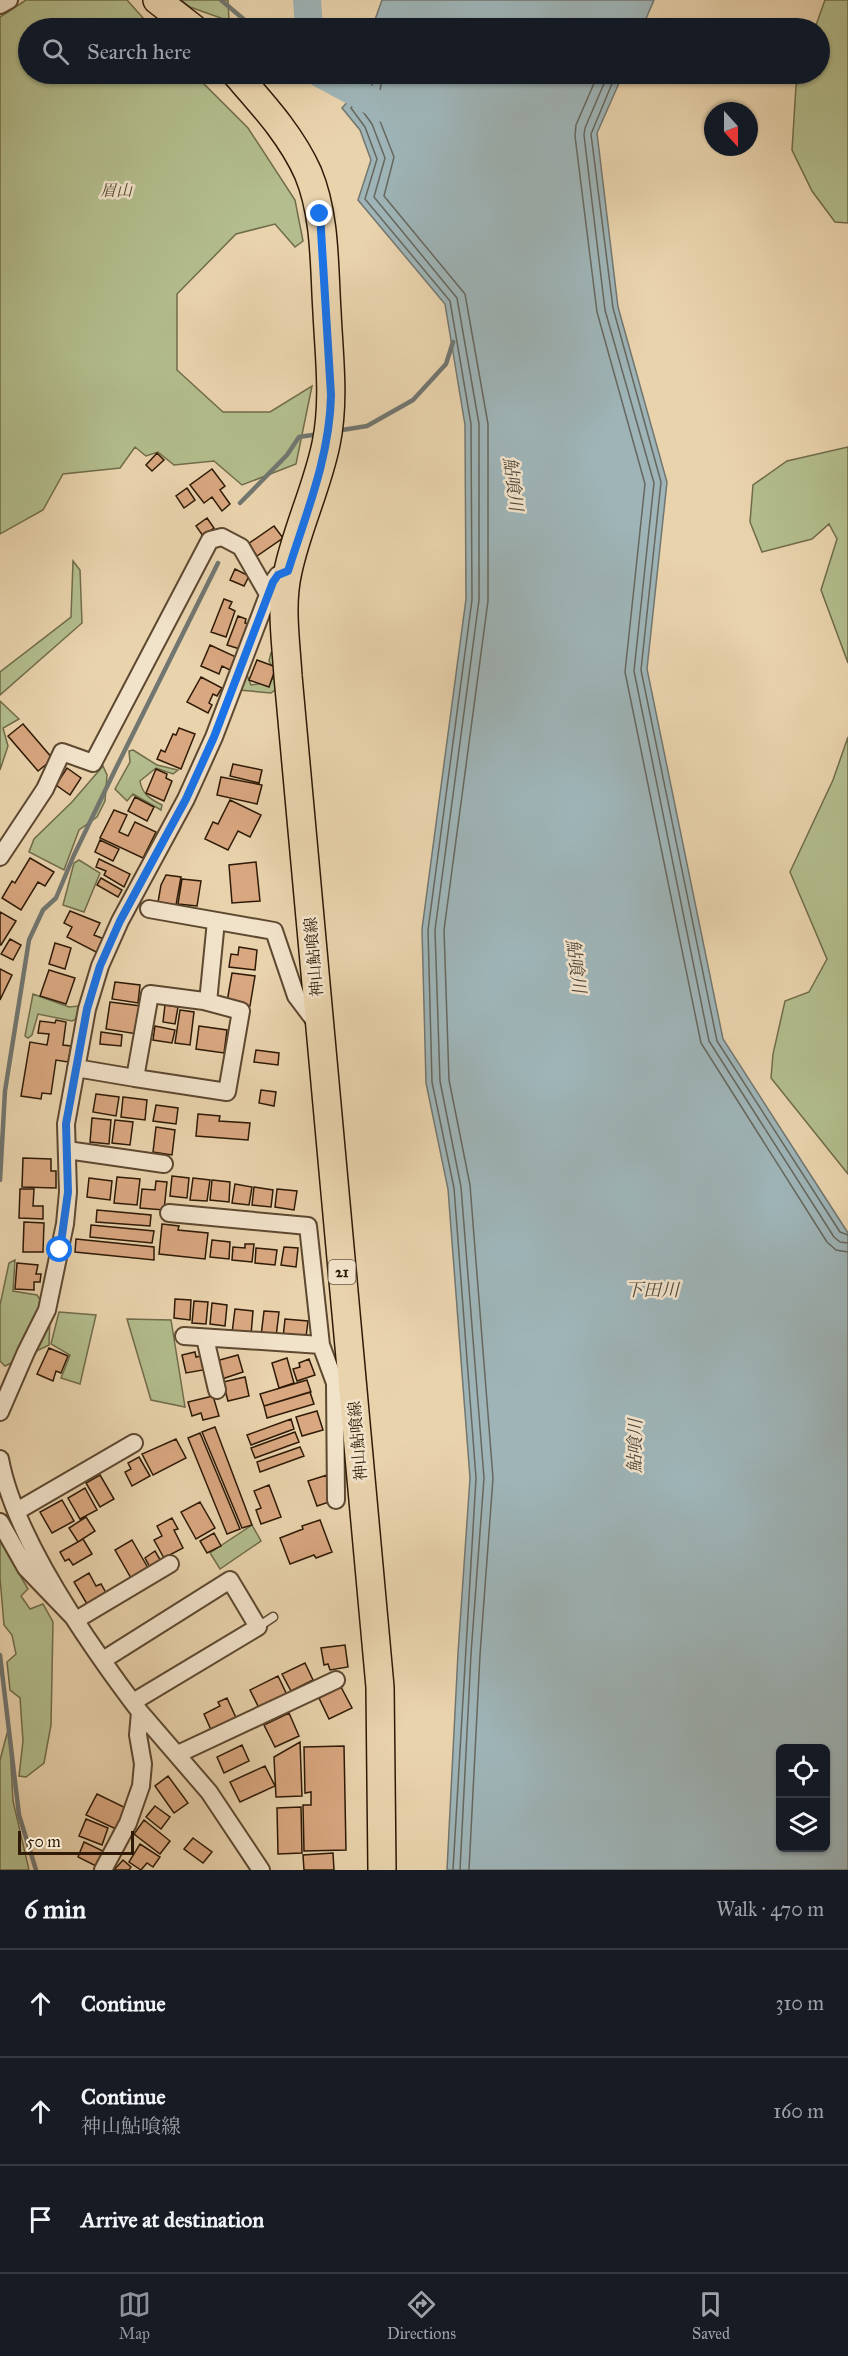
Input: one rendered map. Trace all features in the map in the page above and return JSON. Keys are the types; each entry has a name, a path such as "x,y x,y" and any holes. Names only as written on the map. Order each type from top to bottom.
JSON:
{"main road":[{"path":"157,0 180,18"},
{"name":"神山鮎喰線","path":"244,84 293,144 308,174 320,214 331,405 323,459 288,571 285,614 288,676 320,1028 344,1383 380,1687 382,1870"}],"street":[{"path":"0,5 9,0"},
{"path":"0,857 45,789 62,752 93,763 210,540 222,537 241,547 268,594"},
{"path":"0,1412 47,1310 68,1192 66,1124 87,1009 100,966 120,921 186,799 214,737 268,594 278,575 288,571"},
{"path":"149,909 274,931 296,996 320,1028"},
{"path":"208,1002 216,921"},
{"path":"76,1068 135,1078 227,1092 241,1011 208,1002 150,993 135,1078"},
{"path":"67,1150 164,1164"},
{"path":"169,1213 309,1226 321,1345 344,1383 336,1500"},
{"path":"184,1336 321,1345"},
{"path":"205,1338 217,1390"},
{"path":"16,1511 134,1443"},
{"path":"0,1459 5,1485 16,1511 54,1584 76,1620 137,1707 209,1792 261,1870"},
{"path":"0,1522 26,1568 76,1620"},
{"path":"76,1620 170,1564"},
{"path":"103,1660 226,1575 258,1627 137,1707"},
{"path":"178,1754 336,1680"},
{"path":"103,1870 128,1823 141,1786 143,1764 138,1735 137,1707"}],"lane":[{"path":"258,1627 273,1617"}],"green space":[{"name":"眉山","path":"26,0 127,0 143,18 18,18 18,84 204,84 248,128 295,200 303,241 295,247 275,224 236,234 177,294 177,370 223,412 270,412 312,386 296,464 242,485 214,461 174,465 158,452 146,456 135,447 120,468 63,474 43,510 0,534 0,17"},
{"path":"181,0 228,0 229,18 221,18 190,7"},
{"path":"825,0 848,0 848,223 835,222 812,191 792,150 797,84 830,84 830,18 819,18"},
{"path":"848,447 848,663 821,590 837,539 829,524 812,539 762,552 750,522 753,485 787,461"},
{"path":"73,561 80,570 82,623 0,695 0,672 71,617"},
{"path":"271,653 278,657 279,687 271,693 239,690 243,676 247,675 251,685 266,683 274,678 273,668 269,661"},
{"path":"0,701 19,719 3,728 8,746 0,770"},
{"path":"848,737 848,1174 771,1078 773,1054 785,1001 809,992 827,959 790,872 833,780"},
{"path":"133,750 157,765 178,770 173,774 156,768 140,781 147,796 162,805 161,810 133,794 127,801 115,789 130,762 129,751"},
{"path":"103,766 107,775 105,801 97,817 79,830 64,870 29,852 34,839 72,802"},
{"path":"79,860 100,873 84,912 63,905 74,863"},
{"path":"33,994 69,1007 79,1006 76,1019 72,1021 38,1014 32,1035 28,1038 25,1036"},
{"path":"15,1260 13,1291 37,1295 50,1315 49,1345 5,1366 0,1361 0,1305 9,1263"},
{"path":"59,1312 96,1315 80,1384 61,1378 70,1355 51,1344"},
{"path":"127,1319 171,1320 185,1407 151,1400"},
{"path":"252,1525 261,1541 220,1569 210,1553"},
{"path":"0,1541 28,1589 21,1596 30,1609 43,1604 53,1622 51,1725 44,1763 26,1777 19,1776 23,1741 20,1698 10,1690 7,1662 16,1654 12,1635 4,1625"},
{"path":"9,1726 13,1801 29,1870 0,1870 0,1760"}],"water":[{"path":"382,0 654,0 646,18 376,18"},
{"name":"下田川","path":"359,84 619,84 597,133 618,307 667,482 647,669 723,1039 848,1233 848,1870 447,1870 470,1478 448,1189 426,1083 422,929 466,599 465,425 445,304 358,200 371,160 360,130 342,108 357,91"}],"building":[{"path":"157,453 164,460 152,471 146,465"},
{"path":"212,469 225,486 220,490 230,504 222,511 212,497 204,503 190,485"},
{"path":"187,488 195,500 184,508 176,496"},
{"path":"207,518 214,528 203,536 196,526"},
{"path":"274,526 283,538 257,556 248,544"},
{"path":"235,569 249,576 244,586 230,580"},
{"path":"224,599 232,602 229,608 235,611 226,637 211,632"},
{"path":"238,616 246,619 245,623 252,625 243,650 227,645"},
{"path":"210,645 236,657 230,670 222,666 219,674 201,666"},
{"path":"257,660 276,667 269,687 249,680"},
{"path":"201,677 222,688 217,696 213,694 209,703 212,705 208,713 187,702"},
{"path":"23,724 53,759 38,771 8,736"},
{"path":"179,728 195,734 181,769 157,759 161,750 165,752 173,734 176,735"},
{"path":"233,764 262,770 259,783 230,776"},
{"path":"67,768 81,778 70,795 56,785"},
{"path":"156,769 167,774 166,778 172,781 164,801 146,793"},
{"path":"221,777 262,785 257,804 217,795"},
{"path":"135,797 154,807 147,821 128,811"},
{"path":"230,800 261,815 250,837 238,831 228,850 205,839 213,822 218,824"},
{"path":"114,810 127,815 119,832 128,836 135,822 156,832 143,858 100,838"},
{"path":"100,840 119,849 113,861 95,852"},
{"path":"30,858 54,872 45,886 38,882 21,910 2,898 12,881 15,883"},
{"path":"99,859 130,874 124,887 104,875 106,871 96,867"},
{"path":"256,862 260,901 232,903 229,865"},
{"path":"166,875 181,877 176,905 158,902 161,885"},
{"path":"101,878 122,890 118,897 97,885"},
{"path":"182,879 201,881 197,906 178,904"},
{"path":"70,911 100,923 94,935 104,939 98,953 67,937 72,927 64,923"},
{"path":"0,912 16,921 1,945 0,945"},
{"path":"10,939 21,945 13,960 1,954"},
{"path":"55,943 71,948 65,969 49,964"},
{"path":"239,947 257,950 255,970 229,967 231,954 238,955"},
{"path":"0,969 12,975 0,1000"},
{"path":"49,970 75,978 66,1004 40,996"},
{"path":"232,973 255,976 250,1006 227,1002"},
{"path":"115,982 140,985 138,1003 112,999"},
{"path":"110,1002 141,1006 137,1034 106,1029"},
{"path":"165,1005 178,1007 175,1024 163,1022"},
{"path":"180,1010 194,1012 190,1045 175,1043"},
{"path":"56,1020 66,1022 63,1045 71,1046 68,1062 56,1060 51,1094 42,1093 41,1099 21,1096 30,1042 47,1045 49,1034 38,1033 40,1021 55,1023"},
{"path":"155,1026 175,1030 172,1043 153,1040"},
{"path":"199,1026 227,1030 224,1053 196,1049"},
{"path":"101,1032 122,1035 121,1046 100,1044"},
{"path":"256,1050 279,1053 278,1065 254,1062"},
{"path":"261,1090 276,1092 274,1106 259,1103"},
{"path":"96,1094 119,1097 116,1116 93,1112"},
{"path":"123,1097 147,1100 145,1120 121,1117"},
{"path":"156,1105 178,1108 176,1124 153,1121"},
{"path":"198,1114 220,1116 219,1121 250,1123 248,1140 196,1136"},
{"path":"92,1118 111,1120 109,1144 90,1142"},
{"path":"115,1120 133,1122 130,1145 112,1143"},
{"path":"156,1127 175,1130 172,1155 153,1152"},
{"path":"23,1158 51,1159 51,1171 56,1171 56,1188 22,1187"},
{"path":"172,1176 189,1178 187,1198 170,1196"},
{"path":"117,1177 140,1179 137,1205 114,1203"},
{"path":"89,1178 112,1181 110,1200 87,1197"},
{"path":"193,1178 210,1180 207,1201 190,1200"},
{"path":"212,1180 230,1182 229,1202 210,1200"},
{"path":"156,1181 167,1182 164,1210 140,1208 142,1189 155,1190"},
{"path":"235,1184 252,1187 249,1205 232,1203"},
{"path":"254,1187 273,1190 271,1207 252,1205"},
{"path":"20,1189 34,1189 33,1206 43,1206 43,1219 19,1218"},
{"path":"277,1189 297,1191 294,1210 275,1207"},
{"path":"97,1210 151,1215 150,1226 96,1222"},
{"path":"24,1222 44,1223 43,1252 23,1252"},
{"path":"162,1224 179,1226 178,1230 208,1233 205,1259 159,1254"},
{"path":"91,1225 154,1231 152,1243 90,1237"},
{"path":"76,1239 154,1247 154,1260 75,1252"},
{"path":"212,1240 230,1242 229,1259 210,1257"},
{"path":"245,1244 254,1244 252,1262 232,1260 233,1247 245,1248"},
{"path":"284,1247 298,1248 296,1267 281,1265"},
{"path":"256,1248 277,1250 275,1265 255,1263"},
{"path":"17,1263 38,1265 36,1274 41,1274 40,1282 34,1282 34,1290 15,1289"},
{"path":"175,1299 191,1300 190,1320 174,1318"},
{"path":"194,1301 208,1302 206,1324 192,1323"},
{"path":"212,1303 227,1305 225,1326 210,1324"},
{"path":"235,1309 253,1311 251,1335 232,1333"},
{"path":"264,1311 279,1312 276,1337 261,1336"},
{"path":"285,1319 308,1321 306,1337 283,1338"},
{"path":"49,1348 68,1356 61,1373 56,1371 53,1381 37,1374"},
{"path":"195,1352 196,1357 201,1356 203,1370 186,1373 182,1355"},
{"path":"238,1355 243,1372 222,1379 216,1361"},
{"path":"287,1358 294,1383 279,1388 272,1363"},
{"path":"309,1359 315,1375 297,1381 293,1369 300,1367 299,1363"},
{"path":"245,1377 249,1396 228,1401 223,1382"},
{"path":"307,1380 311,1392 264,1406 260,1394"},
{"path":"310,1392 314,1404 267,1418 264,1406"},
{"path":"213,1396 219,1416 203,1420 201,1413 192,1416 188,1402"},
{"path":"317,1411 323,1430 302,1436 296,1417"},
{"path":"291,1419 294,1429 251,1445 247,1435"},
{"path":"215,1427 252,1525 242,1528 202,1432"},
{"path":"295,1432 299,1442 255,1458 251,1448"},
{"path":"200,1433 240,1529 227,1534 188,1438"},
{"path":"176,1439 186,1458 153,1475 142,1454"},
{"path":"300,1447 304,1456 260,1472 257,1462"},
{"path":"139,1457 150,1476 132,1486 125,1472 131,1469 128,1463"},
{"path":"100,1475 114,1499 100,1507 86,1483"},
{"path":"327,1475 329,1502 317,1506 308,1481"},
{"path":"269,1485 281,1517 261,1524 256,1510 261,1508 254,1491"},
{"path":"85,1488 97,1510 80,1519 68,1498"},
{"path":"62,1500 74,1521 52,1533 40,1512"},
{"path":"200,1502 215,1528 196,1539 181,1512"},
{"path":"86,1517 95,1531 78,1542 69,1528"},
{"path":"172,1518 178,1529 174,1530 183,1548 164,1558 154,1540 162,1536 157,1526"},
{"path":"320,1520 332,1552 316,1558 314,1555 290,1564 280,1538 303,1529 302,1526"},
{"path":"214,1533 221,1546 207,1553 200,1541"},
{"path":"83,1539 92,1554 73,1565 69,1559 65,1561 60,1552"},
{"path":"132,1540 148,1568 131,1578 115,1550"},
{"path":"155,1551 162,1563 151,1569 145,1558"},
{"path":"89,1573 96,1586 101,1584 109,1598 90,1609 74,1582"},
{"path":"345,1645 348,1667 330,1670 328,1664 324,1665 321,1648"},
{"path":"305,1663 313,1680 291,1691 282,1674"},
{"path":"278,1676 288,1697 260,1710 250,1690"},
{"path":"341,1687 352,1708 329,1719 319,1698"},
{"path":"227,1698 237,1720 212,1732 204,1714 220,1706 218,1702"},
{"path":"289,1713 299,1736 275,1747 264,1725"},
{"path":"300,1742 302,1796 276,1797 274,1757"},
{"path":"242,1745 249,1761 224,1773 217,1757"},
{"path":"344,1746 346,1850 304,1851 303,1805 311,1805 311,1792 305,1793 304,1747"},
{"path":"265,1766 275,1786 240,1802 230,1782"},
{"path":"168,1776 188,1803 174,1813 155,1786"},
{"path":"97,1794 126,1808 116,1829 86,1815"},
{"path":"155,1806 170,1817 161,1829 146,1817"},
{"path":"301,1807 302,1853 278,1854 277,1808"},
{"path":"86,1819 108,1828 102,1845 79,1836"},
{"path":"144,1820 170,1841 160,1854 134,1834"},
{"path":"193,1838 212,1852 203,1863 184,1849"},
{"path":"84,1842 103,1851 96,1866 78,1857"},
{"path":"140,1844 160,1857 153,1867 147,1863 141,1870 129,1862"},
{"path":"333,1853 334,1870 304,1870 303,1855"},
{"path":"123,1860 131,1867 129,1870 114,1870"}],"waterway":[{"path":"221,0 242,18"},
{"path":"307,0 308,18"},
{"path":"340,84 390,111"},
{"path":"336,431 367,426 413,400 446,364 453,342"},
{"path":"240,503 287,455 299,437 319,434"},
{"path":"0,1180 5,1091 29,940 43,910 56,898 116,768 218,563"},
{"path":"0,1655 19,1815 36,1870"}],"route":[{"path":"60,1250 68,1192 66,1124 87,1009 100,966 120,921 186,799 214,737 273,582 278,575 288,571 323,459 327,442 331,395 320,214"}],"water label":[{"name":"鮎喰川","path":"513,484"},
{"name":"鮎喰川","path":"576,966"},
{"name":"鮎喰川","path":"635,1446"}]}
